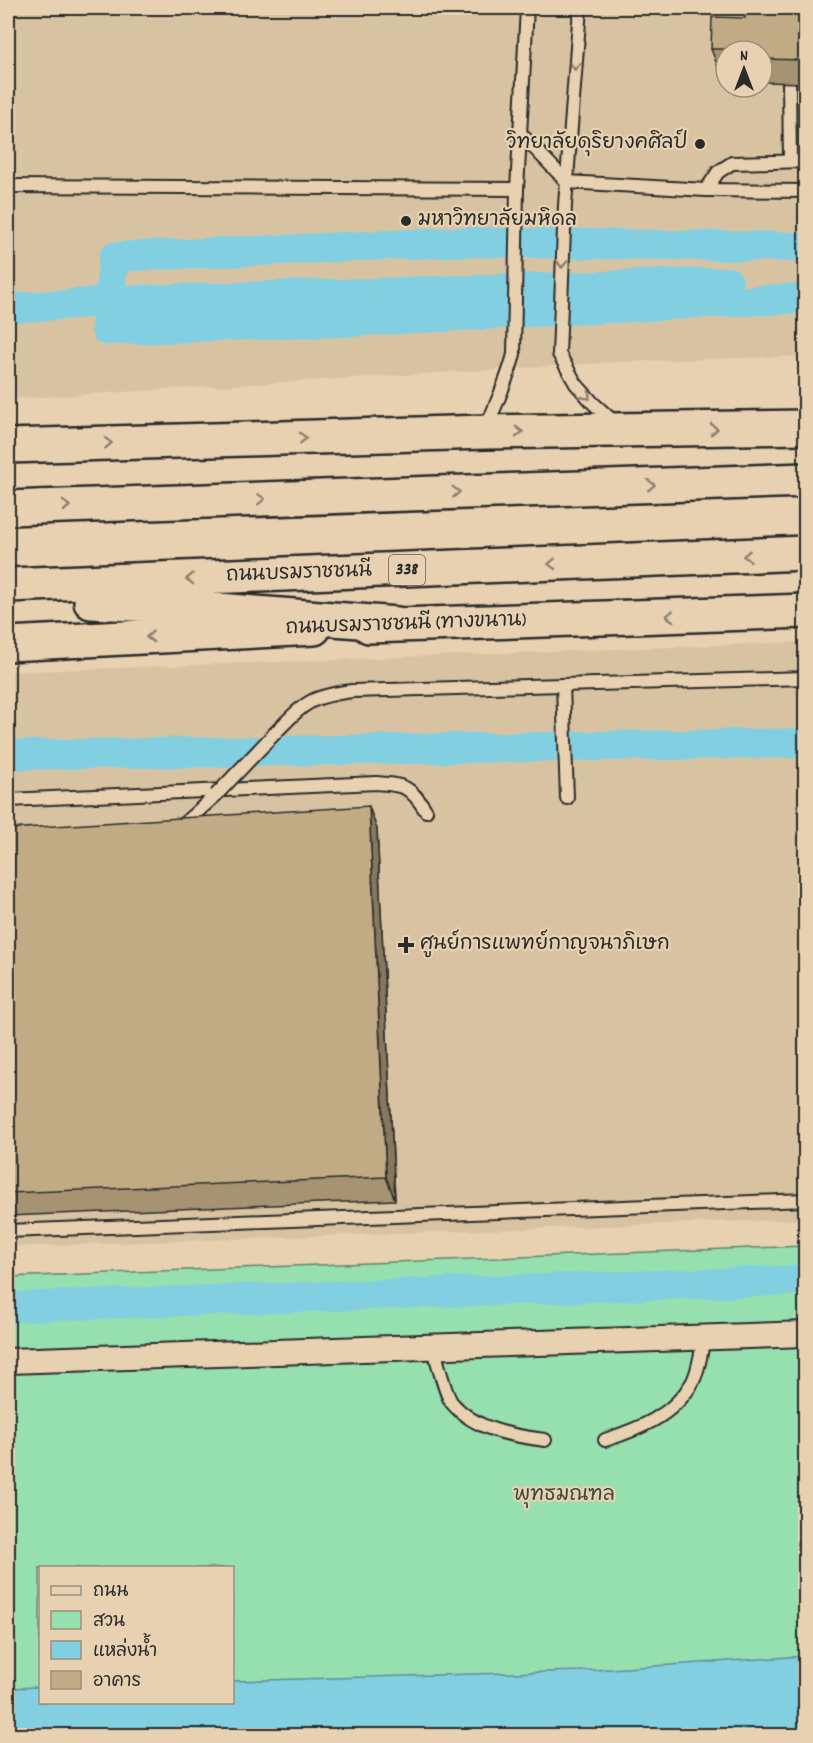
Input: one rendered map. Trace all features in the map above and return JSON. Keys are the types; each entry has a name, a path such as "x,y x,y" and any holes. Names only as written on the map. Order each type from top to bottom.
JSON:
{"main road":[{"path":"8,446 486,432 806,427"},
{"path":"8,508 806,480"},
{"name":"ถนนบรมราชชนนี","path":"8,585 806,553"},
{"path":"8,600 155,605 397,624"},
{"name":"ถนนบรมราชชนนี (ทางขนาน)","path":"8,644 397,624 806,611"}],"street":[{"path":"8,1361 806,1334"}],"lane":[{"path":"486,432 499,395 510,373 514,354 519,132 527,8"},
{"path":"580,8 565,205 559,354 576,384 623,431"},
{"path":"789,83 790,161"},
{"path":"519,132 567,182 706,190 806,190"},
{"path":"706,190 718,172 732,163 806,161"},
{"path":"8,186 517,189"},
{"path":"166,830 178,828 216,795 302,706 321,696 352,691 806,678"},
{"path":"563,685 567,798"},
{"path":"8,800 376,783 408,789 415,793 426,811"},
{"path":"8,1231 806,1200"},
{"path":"605,1440 638,1430 669,1411 693,1382 704,1338"},
{"path":"433,1346 451,1402 470,1419 508,1435 545,1440"}],"shaded area":[{"name":"มหาวิทยาลัยมหิดล","path":"8,8 805,8 805,356 620,362 8,399"},
{"name":"ศูนย์การแพทย์กาญจนาภิเษก","path":"805,642 805,1219 8,1247 8,672"}],"green space":[{"name":"พุทธมณฑล","path":"805,1246 805,1735 8,1735 8,1277"}],"water":[{"path":"805,1656 805,1735 8,1735 8,1688 39,1687 39,1704 234,1704 234,1681 580,1671"}],"building":[{"path":"783,8 806,8 806,60 774,59 774,39 714,39 714,49 711,49 712,17 745,18 745,9 783,10"},
{"path":"369,806 386,1177 8,1193 8,829"}],"waterway":[{"path":"806,247 456,242 114,257 106,330 343,322 806,298"},
{"path":"8,308 139,300 728,282"},
{"path":"8,755 806,743"},
{"path":"8,1307 806,1280"}],"place":[{"name":"วิทยาลัยดุริยางคศิลป์","path":"700,144"},
{"name":"มหาวิทยาลัยมหิดล","path":"406,221"},
{"name":"ศูนย์การแพทย์กาญจนาภิเษก","path":"406,945"}]}
